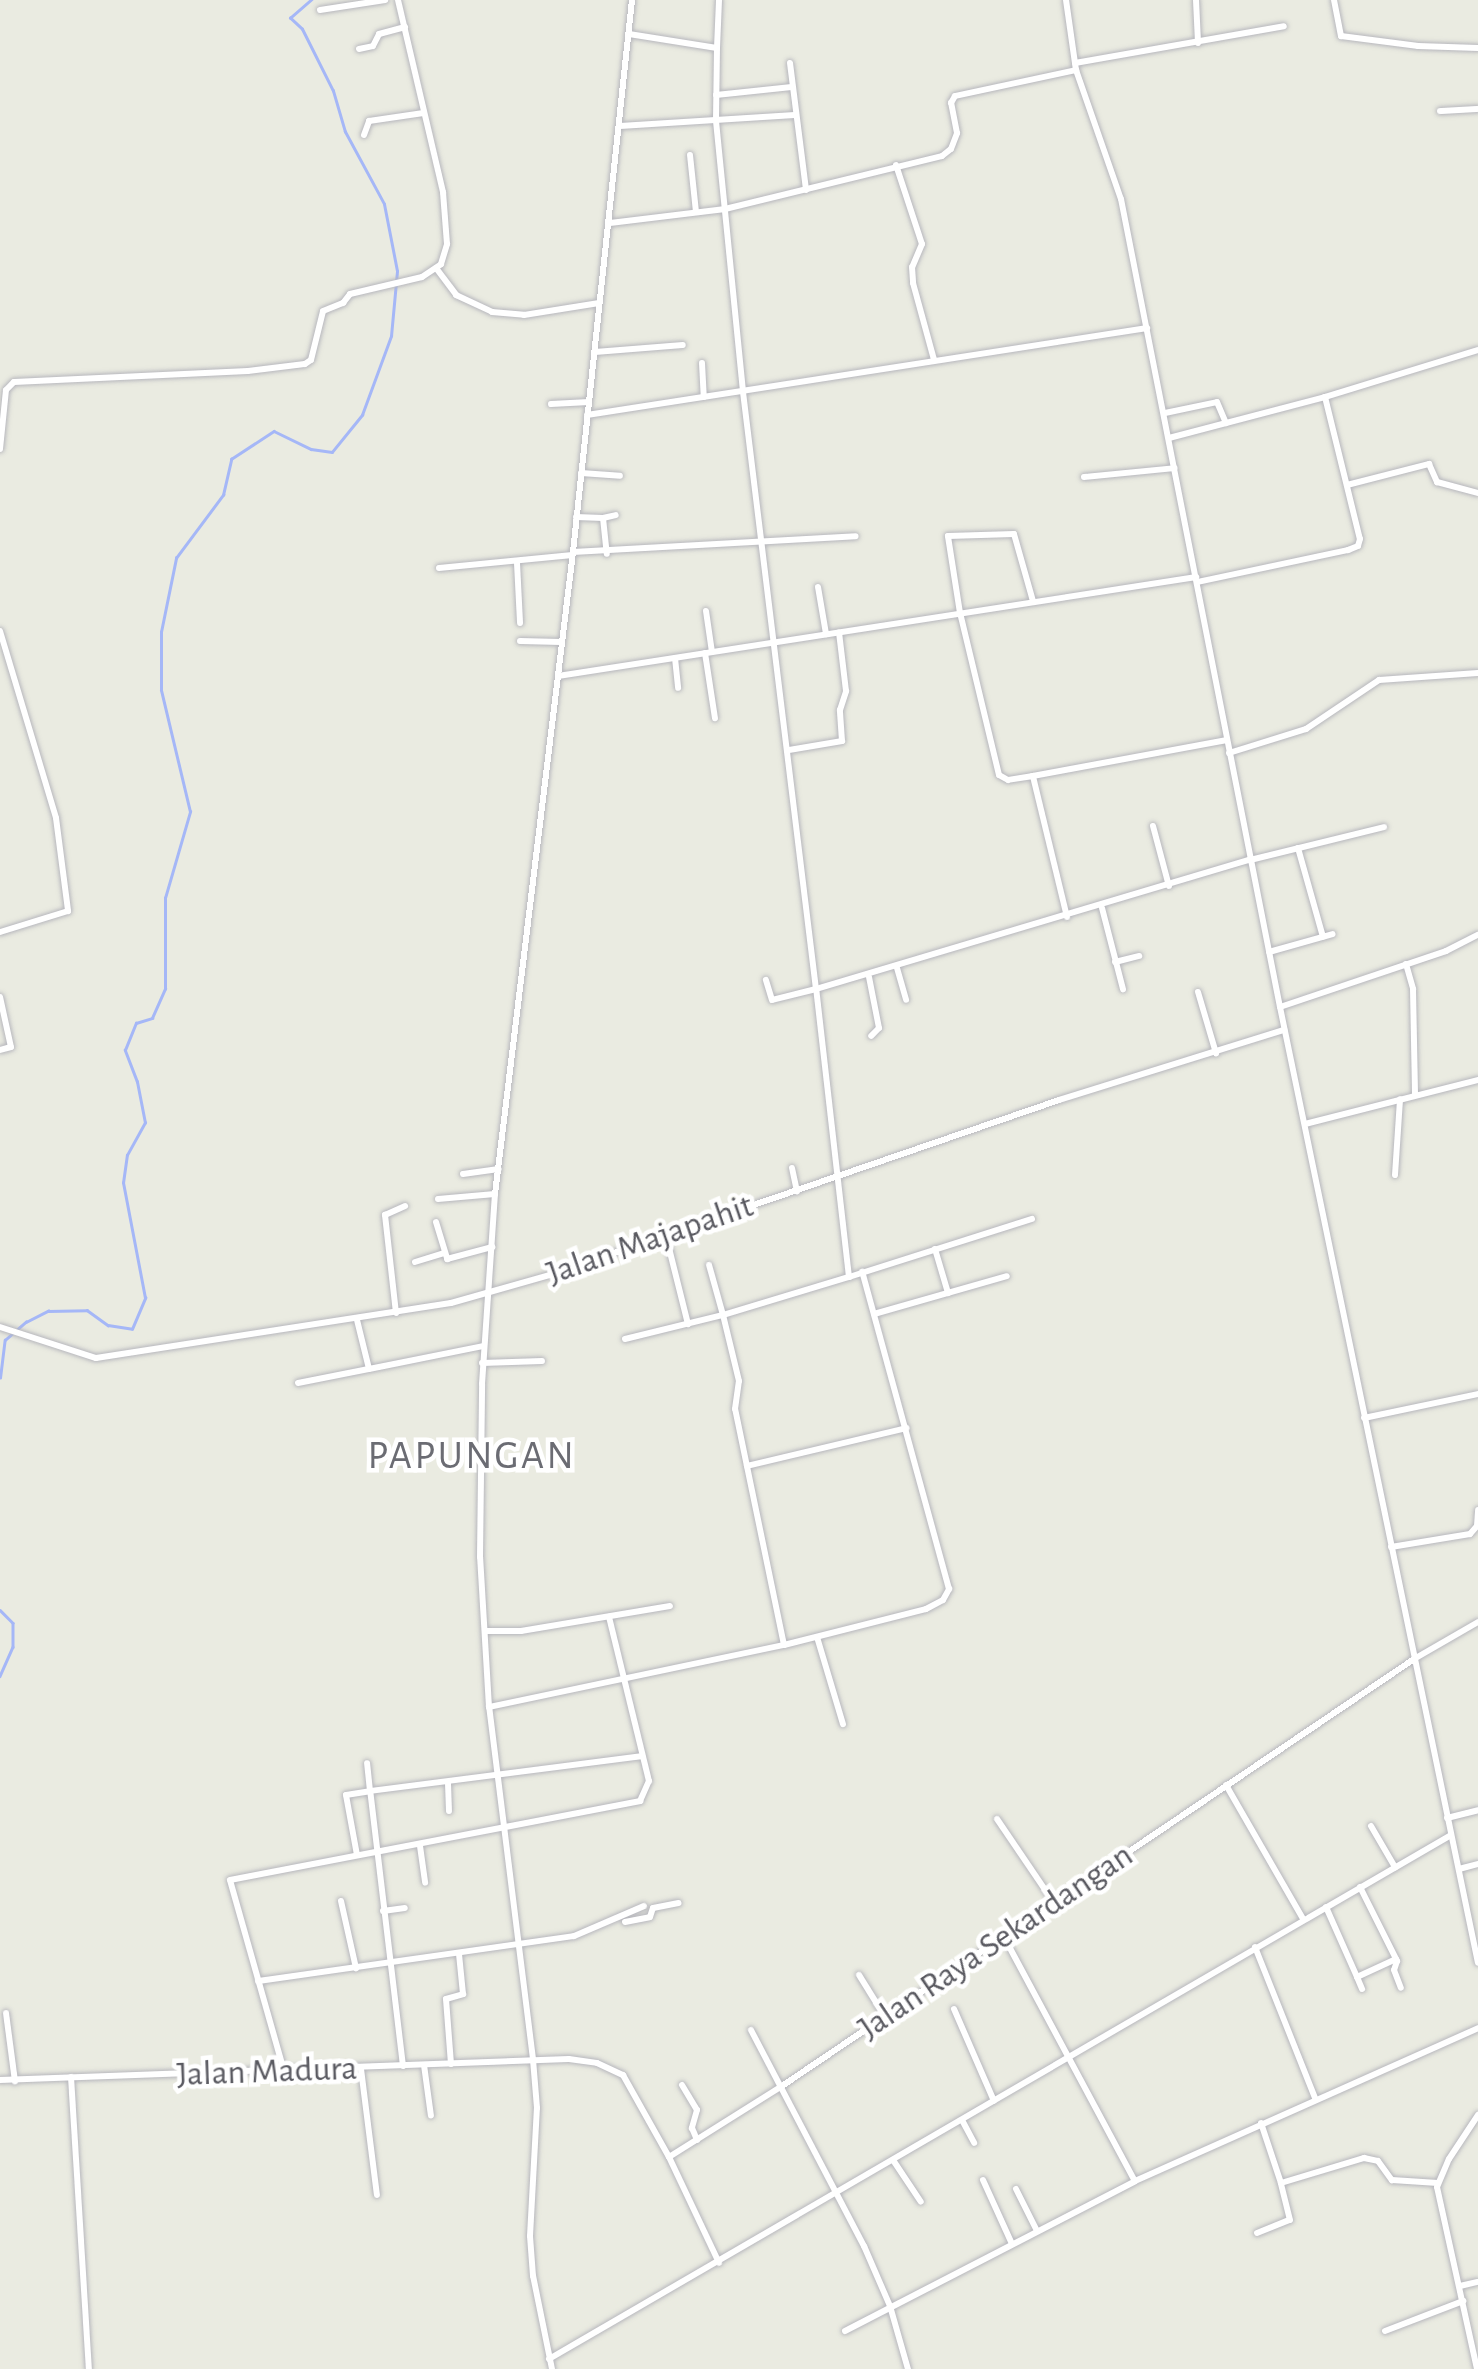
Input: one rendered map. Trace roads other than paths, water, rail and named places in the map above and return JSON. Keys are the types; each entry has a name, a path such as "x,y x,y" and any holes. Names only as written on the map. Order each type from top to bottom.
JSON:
{"street":[{"path":"320,10 385,0"},
{"path":"0,449 6,390 14,382 248,371 306,364 312,356 321,312 343,304 350,294 436,268 447,244 445,209 398,0"},
{"path":"552,2369 533,2276 530,2236 537,2108 534,2059 489,1707 479,1482 482,1363 496,1194 610,223 632,0"},
{"path":"719,0 716,121 743,392 764,541 849,1278"},
{"path":"1066,0 1075,66 1118,186 1284,1030 1447,1818 1475,1929 1478,1963"},
{"path":"1196,0 1198,43"},
{"path":"1334,0 1341,36 1478,48"},
{"path":"610,223 725,209 942,156 951,149 957,133 951,102 955,96 1075,66 1284,26"},
{"path":"359,49 373,46 377,34 406,28"},
{"path":"629,34 717,48"},
{"path":"790,63 806,190"},
{"path":"716,95 792,87"},
{"path":"1440,111 1478,109"},
{"path":"364,135 368,121 423,113"},
{"path":"620,126 795,114"},
{"path":"690,154 696,212"},
{"path":"896,166 922,244 912,274 934,360"},
{"path":"436,268 456,296 492,312 524,315 599,303"},
{"path":"587,415 1146,328"},
{"path":"595,352 683,344"},
{"path":"1170,438 1325,397 1478,350"},
{"path":"702,363 704,398"},
{"path":"558,676 1034,601 1196,580 1358,546 1325,397"},
{"path":"551,404 589,402"},
{"path":"1164,414 1217,402 1226,423"},
{"path":"1346,485 1428,464 1437,482 1478,493"},
{"path":"1084,476 1175,468"},
{"path":"581,473 620,476"},
{"path":"576,518 616,515"},
{"path":"604,518 607,554"},
{"path":"1034,601 1014,534 952,534 946,538 999,775 1008,780 1226,740"},
{"path":"439,568 517,563 572,554 856,536"},
{"path":"517,563 520,623"},
{"path":"818,587 826,634"},
{"path":"706,610 715,718"},
{"path":"0,631 56,818 68,912 0,932"},
{"path":"789,750 842,741 840,710 846,691 839,632"},
{"path":"520,641 561,642"},
{"path":"675,658 678,688"},
{"path":"1229,752 1306,729 1379,680 1478,674"},
{"path":"1033,776 1067,917"},
{"path":"1152,826 1169,886"},
{"path":"766,980 772,1000 816,990 1102,908 1250,860 1384,827"},
{"path":"1298,848 1324,937"},
{"path":"1102,908 1123,989"},
{"path":"1269,952 1333,934"},
{"path":"1280,1007 1446,952 1478,935"},
{"path":"1116,962 1139,956"},
{"path":"1406,964 1413,988 1415,1095"},
{"path":"897,968 906,1000"},
{"path":"869,976 879,1028 871,1036"},
{"path":"1198,992 1216,1054"},
{"path":"0,997 11,1046 0,1050"},
{"name":"Jalan Majapahit","path":"0,1327 96,1358 164,1345 358,1320 486,1293 666,1236 1060,1100 1284,1030"},
{"path":"1305,1124 1478,1080"},
{"path":"1395,1175 1400,1099"},
{"path":"464,1174 499,1168"},
{"path":"792,1168 798,1191"},
{"path":"438,1199 496,1194"},
{"path":"396,1313 385,1215 405,1206"},
{"path":"625,1339 849,1278 1032,1218"},
{"path":"436,1222 449,1259 492,1247"},
{"path":"666,1236 688,1324"},
{"path":"935,1249 948,1293"},
{"path":"416,1262 444,1253"},
{"path":"709,1264 739,1381 735,1409 784,1645"},
{"path":"489,1707 817,1637 926,1609 948,1592 862,1272"},
{"path":"874,1314 1008,1276"},
{"path":"358,1320 369,1370"},
{"path":"298,1382 483,1346"},
{"path":"482,1363 542,1361"},
{"path":"1364,1418 1478,1394"},
{"path":"747,1466 907,1428"},
{"path":"1391,1547 1470,1534 1477,1526 1478,1510"},
{"path":"485,1632 522,1631 670,1606"},
{"path":"284,2071 230,1880 640,1801 649,1780 609,1616"},
{"name":"Jalan Raya Sekardangan","path":"669,2157 782,2086 1414,1660 1478,1622"},
{"path":"817,1637 843,1724"},
{"path":"356,1855 346,1795 642,1756"},
{"path":"367,1763 403,2066"},
{"path":"448,1783 449,1811"},
{"path":"1226,1785 1303,1919"},
{"path":"1447,1818 1478,1810"},
{"path":"997,1819 1054,1903"},
{"path":"1371,1826 1395,1867"},
{"path":"549,2359 1451,1834"},
{"path":"420,1846 425,1883"},
{"path":"1459,1870 1478,1864"},
{"path":"1360,1887 1396,1959 1394,1970 1402,1988"},
{"path":"341,1901 356,1968"},
{"path":"625,1922 650,1917 653,1908 678,1903"},
{"path":"258,1981 585,1934 644,1906"},
{"path":"1326,1907 1362,1989"},
{"path":"383,1911 406,1908"},
{"path":"1004,1937 1134,2182"},
{"path":"1255,1946 1315,2098"},
{"path":"450,2064 446,1999 463,1994 459,1954"},
{"path":"1357,1977 1396,1959"},
{"path":"859,1975 886,2016"},
{"path":"954,2009 994,2102"},
{"path":"6,2013 15,2081"},
{"path":"845,2331 1134,2182 1478,2028"},
{"path":"751,2030 838,2192 890,2306 908,2369"},
{"path":"534,2059 581,2060 623,2075 669,2157 718,2263"},
{"name":"Jalan Madura","path":"0,2080 534,2059"},
{"path":"424,2065 431,2116"},
{"path":"361,2068 377,2195"},
{"path":"71,2077 89,2369"},
{"path":"682,2085 697,2110 692,2124 696,2140"},
{"path":"1478,2115 1438,2183 1437,2202 1478,2369"},
{"path":"962,2120 974,2143"},
{"path":"1256,2233 1290,2220 1261,2123"},
{"path":"1280,2183 1364,2158 1378,2161 1392,2180 1438,2183"},
{"path":"893,2160 921,2202"},
{"path":"983,2180 1012,2244"},
{"path":"1016,2189 1037,2231"},
{"path":"1460,2286 1478,2282"},
{"path":"1385,2330 1463,2302"}],"waterway":[{"path":"0,1378 5,1340 26,1322 48,1311 87,1310 108,1325 132,1329 145,1298 123,1183 127,1155 145,1123 137,1082 125,1050 136,1023 152,1018 165,989 165,898 190,812 161,690 161,632 176,558 223,495 231,459 274,431 311,449 332,452 362,415 391,336 397,271 384,204 345,132 333,91 302,29 290,18 311,0"},
{"path":"0,1610 13,1623 13,1647 0,1676"}],"district":[{"name":"PAPUNGAN","path":"472,1456"}]}
